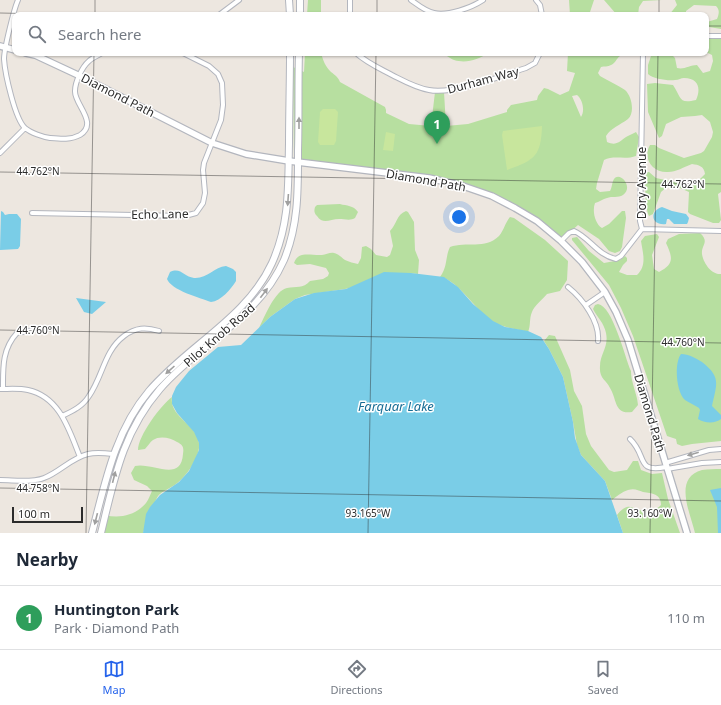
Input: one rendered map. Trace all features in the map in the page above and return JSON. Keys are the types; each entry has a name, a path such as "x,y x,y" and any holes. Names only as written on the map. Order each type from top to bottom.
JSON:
{"main road":[{"path":"290,0 290,12"},
{"path":"300,0 300,12"},
{"name":"Pilot Knob Road","path":"92,533 113,454 128,421 149,390 164,374 245,302 253,293 267,273 278,249 285,226 288,199 290,56"},
{"name":"Pilot Knob Road","path":"100,533 117,466 137,420 160,389 182,368 249,311 272,281 284,259 294,227 298,206 299,56"},
{"path":"113,454 121,454"}],"street":[{"path":"14,12 18,0"},
{"path":"223,12 239,0"},
{"path":"350,0 350,12"},
{"path":"411,0 432,12"},
{"path":"452,12 467,8 483,0"},
{"path":"536,0 540,5 541,12"},
{"path":"12,19 3,47 6,72 17,117 25,128 44,137 68,139 81,134 84,131 86,116 78,102 75,92 80,76 87,63 98,56"},
{"path":"709,36 721,36"},
{"name":"Diamond Path","path":"34,56 80,76 212,143 246,154 289,161 429,178 463,186 492,196 537,221 561,241 582,262 604,292 616,312 628,340 686,533"},
{"name":"Echo Lane","path":"32,213 184,216 192,215 199,210 203,203 205,193 203,167 221,120 222,81 214,70 188,56"},
{"name":"Durham Way","path":"359,56 366,62 415,86 442,92 526,68 535,63 538,56"},
{"name":"Dory Avenue","path":"561,241 569,232 574,231 581,234 604,256 616,259 621,256 642,229 640,221 643,56"},
{"path":"0,153 25,128"},
{"path":"642,229 721,231"},
{"path":"568,287 580,297 586,305 598,330 598,342"},
{"path":"586,305 604,292"},
{"path":"62,416 79,407 90,396 110,350 121,338 136,329 142,328 159,331"},
{"path":"34,330 17,333 8,344 4,357 1,389 26,390 39,393 55,405 62,416 80,457"},
{"path":"630,439 638,448 644,463 648,467 654,469 709,450 721,450"},
{"path":"0,480 32,480 44,478 80,457 98,453 113,454"},
{"path":"666,466 721,462"}],"green space":[{"path":"308,0 321,0 321,12 307,12"},
{"path":"569,0 594,0 590,12 570,12"},
{"path":"604,0 662,0 643,1 639,7 638,12 614,12"},
{"path":"675,0 721,0 721,29 709,27 709,21 717,19 719,12 716,6 694,5 686,12 671,12 677,5"},
{"path":"709,39 721,39 721,192 718,194 721,220 719,223 713,223 690,214 688,212 689,192 680,188 668,186 661,192 653,214 649,216 645,195 647,172 656,178 693,186 705,174 704,169 701,166 692,164 671,172 663,172 654,168 650,164 647,155 650,145 655,145 684,158 704,151 712,137 713,132 710,122 702,115 681,117 666,124 662,136 659,138 648,112 647,84 655,83 673,85 681,99 686,101 696,100 698,96 698,85 689,78 669,80 650,76 648,74 648,65 651,56 673,56 675,58 677,68 697,65 703,73 710,71 713,61 712,55 709,54"},
{"path":"305,56 322,56 327,67 340,82 385,107 386,113 409,124 431,126 435,92 444,92 446,126 468,124 507,112 511,105 537,100 544,88 560,95 569,91 575,73 567,71 568,56 620,56 611,65 601,67 598,73 600,76 625,90 631,100 632,109 628,119 613,129 606,136 607,142 613,144 636,132 639,137 636,156 604,160 596,189 600,192 610,191 613,180 617,177 622,178 625,181 627,188 623,195 606,198 595,203 594,213 598,224 602,228 609,224 622,211 625,211 626,218 622,247 620,251 615,253 609,251 599,239 578,225 561,240 522,213 481,193 429,179 294,161 293,67 304,72","holes":["577,95 582,103 583,109 581,117 572,96"]},
{"path":"447,56 483,56 468,61 454,60"},
{"path":"323,109 335,109 338,112 336,141 334,145 320,145 318,142 320,112"},
{"path":"542,126 540,144 535,156 524,163 507,170 502,135 503,131"},
{"path":"386,132 395,134 393,151 383,150"},
{"path":"340,204 354,208 358,212 355,218 349,220 339,219 324,221 319,219 314,211 317,205"},
{"path":"406,211 414,222 415,250 419,260 418,274 410,273 345,289 305,295 295,299 270,317 259,328 270,305 283,290 302,286 310,281 323,279 328,276 329,273 326,268 310,264 297,265 294,263 299,256 306,254 322,255 332,253 337,254 347,261 358,264 361,258 362,247 366,246 376,255 387,257 390,255 393,246 390,231 398,217"},
{"path":"510,217 514,218 545,240 568,261 567,280 560,291 547,294 534,308 531,315 528,332 505,327 492,321 479,310 460,289 447,279 440,277 443,273 450,247 456,245 482,244 494,240 501,234"},
{"path":"700,233 705,241 702,251 704,261 711,270 717,274 721,274 721,441 682,446 677,444 676,439 667,436 633,336 609,285 572,240 572,238 577,237 589,251 604,263 620,260 625,256 627,261 619,272 627,275 637,275 643,263 641,241 645,236 657,234 659,237 652,255 654,269 659,272 670,263 671,260 666,243 668,239 679,234"},
{"path":"598,304 609,313 618,333 631,371 638,405 632,412 626,412 619,409 610,388 601,374 600,362 607,338 604,326 593,309 595,305"},
{"path":"549,335 555,336 570,370 574,391 582,406 586,434 591,446 609,470 614,472 627,470 633,461 638,461 641,470 652,474 662,473 668,499 680,533 623,533 617,515 621,510 631,507 639,510 653,510 661,505 661,501 658,496 634,489 624,492 612,500 605,481 581,455 577,445 563,377 544,341"},
{"path":"172,397 172,404 175,410 197,436 199,443 198,454 192,466 180,481 158,496 143,533 101,533 105,515 122,516 133,513 142,507 149,498 152,491 147,486 134,480 131,473 135,466 171,469 177,468 181,463 183,446 169,438 156,438 145,449 138,450 142,437 151,421"},
{"path":"721,469 721,533 695,533 687,506 686,488 688,480 693,474 702,470"}],"water":[{"path":"662,207 686,214 689,218 687,224 674,224 669,219 667,219 666,224 657,223 654,215 658,209"},
{"path":"1,211 5,215 17,214 21,219 20,246 18,249 0,250"},
{"path":"226,266 236,272 236,281 229,291 222,297 211,302 193,296 174,287 167,279 170,272 174,271 180,271 191,277 199,278 218,268"},
{"name":"Farquar Lake","path":"384,272 411,273 444,277 458,287 473,304 493,321 505,327 528,331 541,337 549,349 563,377 575,438 581,455 605,481 623,533 143,533 146,514 150,507 160,495 179,482 189,471 199,450 199,443 194,432 177,413 172,404 172,396 176,387 189,371 218,347 241,345 270,317 295,299 314,293 346,289"},
{"path":"76,298 106,302 92,314 84,312"},
{"path":"681,354 689,355 702,362 715,376 716,386 712,406 721,415 721,419 719,421 710,422 698,419 699,408 685,400 682,396 677,377 677,364"},
{"path":"721,488 721,533 718,533 717,507 710,490"}],"place":[{"name":"Huntington Park","path":"437,144"}]}
